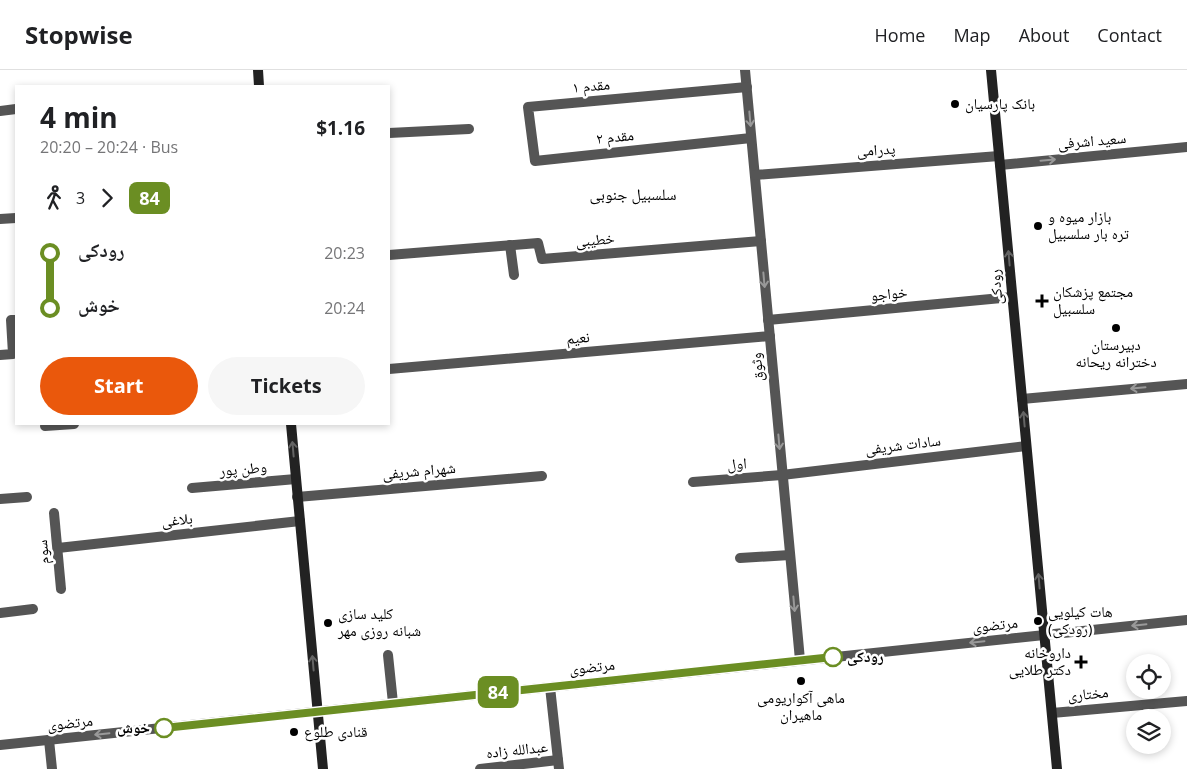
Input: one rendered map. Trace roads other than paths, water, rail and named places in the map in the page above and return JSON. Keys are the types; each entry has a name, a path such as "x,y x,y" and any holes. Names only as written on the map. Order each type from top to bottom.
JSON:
{"main road":[{"path":"258,70 259,85"},
{"name":"رودکی","path":"991,70 1057,769"},
{"path":"291,425 324,769"}],"street":[{"name":"وثوق","path":"745,70 800,660"},
{"name":"مقدم ۱","path":"528,106 747,87"},
{"name":"مقدم ۲","path":"528,106 535,161 751,138"},
{"path":"0,111 15,109"},
{"path":"390,132 469,129"},
{"name":"سعید اشرفی","path":"999,160 1187,151"},
{"name":"پدرامی","path":"755,175 999,160"},
{"path":"0,219 15,218"},
{"name":"خطیبی","path":"390,255 538,242 542,259 761,241"},
{"path":"510,245 514,275"},
{"name":"خواجو","path":"768,320 1012,297"},
{"path":"0,354 13,354 13,320"},
{"name":"نعیم","path":"390,369 770,336"},
{"path":"1022,399 1187,384"},
{"path":"45,426 60,425"},
{"name":"سادات شریفی","path":"782,475 1026,446"},
{"name":"اول","path":"693,482 782,475"},
{"name":"شهرام شریفی","path":"297,497 542,476"},
{"name":"وطن پور","path":"192,488 296,479"},
{"path":"0,499 27,496"},
{"name":"سوم","path":"54,513 61,589"},
{"name":"بلاغی","path":"58,548 300,521"},
{"path":"740,558 790,555"},
{"path":"0,613 33,609"},
{"name":"مرتضوی","path":"0,745 1187,620"},
{"path":"388,655 393,704"},
{"path":"550,687 558,765"},
{"name":"مختاری","path":"1052,713 1187,701"},
{"path":"49,740 52,769"},
{"name":"عبدالله زاده","path":"480,769 558,765"}],"place":[{"name":"بانک پارسیان","path":"955,104"},
{"name":"بازار میوه و تره بار سلسبیل","path":"1038,226"},
{"name":"مجتمع پزشکان سلسبیل","path":"1042,301"},
{"name":"دبیرستان دخترانه ریحانه","path":"1116,328"},
{"name":"هات کیلویی (رودکی)","path":"1038,621"},
{"name":"کلید سازی شبانه روزی مهر","path":"328,623"},
{"name":"رودکی","path":"833,657"},
{"name":"داروخانه دکتر طلایی","path":"1081,662"},
{"name":"ماهی آکواریومی ماهیران","path":"801,681"},
{"name":"خوش","path":"164,728"},
{"name":"قنادی طلوع","path":"294,732"}],"district":[{"name":"سلسبیل جنوبی","path":"633,194"}]}
